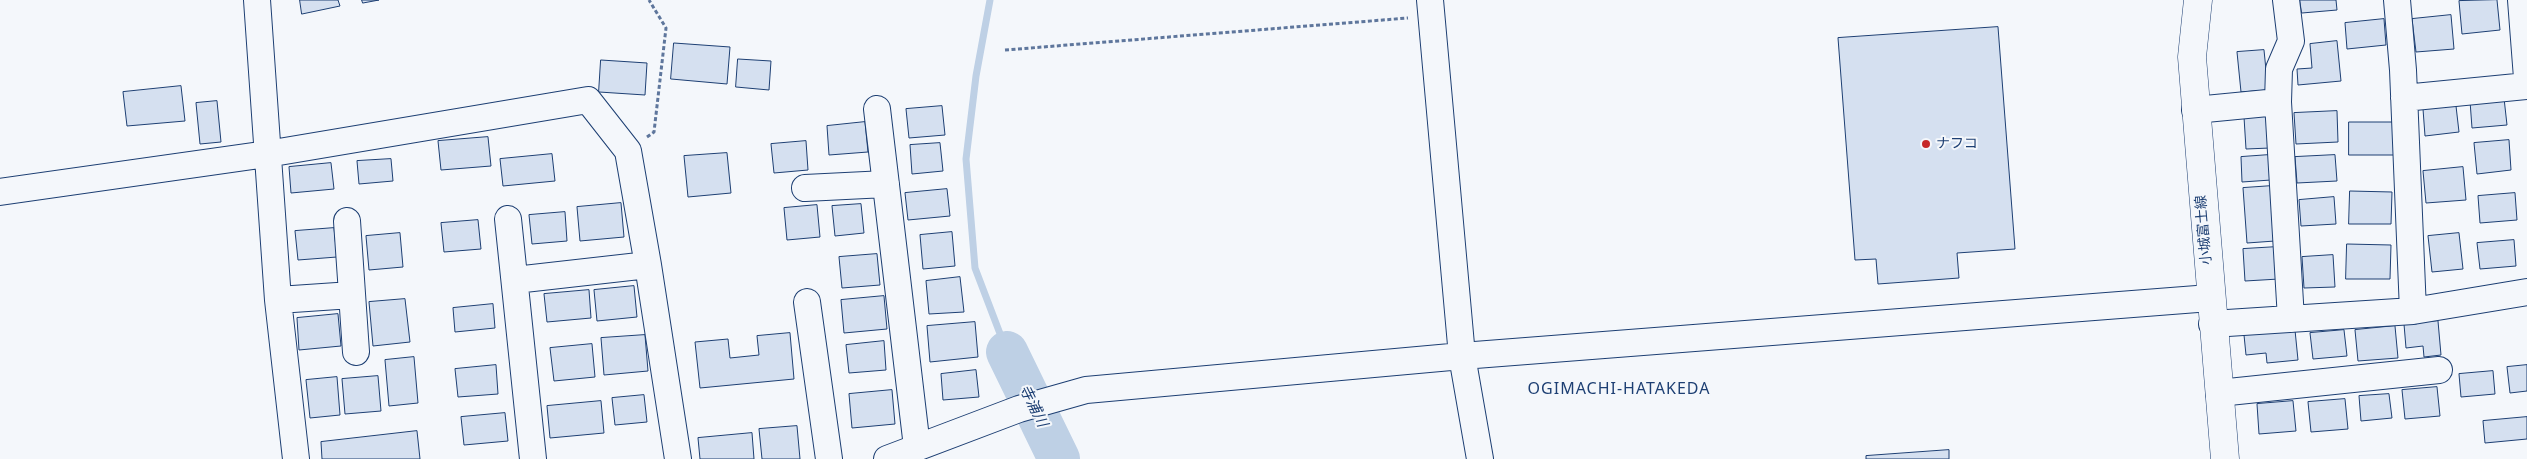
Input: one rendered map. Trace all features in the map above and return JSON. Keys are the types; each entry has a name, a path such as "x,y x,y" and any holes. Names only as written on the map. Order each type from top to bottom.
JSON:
{"main road":[{"name":"小城富士線","path":"2198,0 2192,57 2195,110 2225,459"}],"street":[{"path":"257,0 278,300 296,459"},
{"path":"2286,0 2291,41 2279,69 2278,102 2291,319"},
{"path":"2397,0 2404,98 2413,311"},
{"path":"2521,0 2527,78"},
{"path":"1431,8 1462,356 1480,459"},
{"path":"2404,98 2527,86"},
{"path":"0,192 267,154 588,100 628,150 678,459"},
{"path":"2195,110 2278,102"},
{"path":"877,109 918,447"},
{"path":"805,188 886,184"},
{"path":"508,219 533,459"},
{"path":"347,221 356,352"},
{"path":"515,280 648,265"},
{"path":"887,459 1019,409 1086,390 1462,356 2211,311 2291,319 2413,311 2527,292"},
{"path":"278,300 352,295"},
{"path":"807,302 829,459"},
{"path":"2219,393 2439,370"}],"path":[{"path":"628,150 654,132 666,28 649,0"},
{"path":"1005,50 1431,8"}],"building":[{"path":"300,0 338,0 340,6 302,14"},
{"path":"362,0 379,0 363,3"},
{"path":"2300,0 2336,0 2337,10 2302,13"},
{"path":"2497,0 2500,30 2462,34 2459,1"},
{"path":"2451,15 2454,49 2416,52 2412,19"},
{"path":"2384,19 2386,45 2347,49 2345,23"},
{"name":"ナフコ","path":"1998,27 2015,249 1957,253 1959,278 1878,284 1876,259 1855,260 1838,38"},
{"path":"2337,41 2341,81 2298,85 2297,69 2312,68 2310,44"},
{"path":"674,43 730,47 727,84 671,79"},
{"path":"2264,50 2268,90 2241,92 2237,52"},
{"path":"738,59 771,61 769,90 736,87"},
{"path":"601,60 647,63 645,95 599,92"},
{"path":"181,86 185,121 127,126 123,92"},
{"path":"2504,98 2507,125 2472,128 2470,101"},
{"path":"217,101 221,142 200,144 196,103"},
{"path":"942,106 945,135 909,138 906,109"},
{"path":"2456,106 2459,132 2425,136 2423,109"},
{"path":"2337,111 2338,142 2296,144 2294,113"},
{"path":"2268,116 2270,148 2246,149 2244,117"},
{"path":"865,122 868,152 829,155 827,126"},
{"path":"2349,122 2394,122 2394,155 2349,155"},
{"path":"488,137 491,166 441,170 438,141"},
{"path":"2509,140 2511,170 2477,174 2474,143"},
{"path":"806,141 808,170 774,173 771,144"},
{"path":"940,143 943,171 912,174 910,145"},
{"path":"727,153 731,193 688,197 684,156"},
{"path":"552,154 555,181 503,186 500,159"},
{"path":"2269,155 2271,180 2242,182 2241,157"},
{"path":"2335,155 2337,181 2297,183 2295,157"},
{"path":"391,159 393,181 359,184 357,161"},
{"path":"331,163 334,189 291,193 289,167"},
{"path":"2463,167 2466,200 2426,203 2423,171"},
{"path":"2272,186 2275,241 2247,243 2243,188"},
{"path":"947,189 950,216 908,220 905,193"},
{"path":"2350,191 2392,192 2391,224 2349,224"},
{"path":"2515,193 2517,220 2480,223 2478,196"},
{"path":"2334,197 2336,224 2301,226 2299,200"},
{"path":"621,203 624,237 580,241 577,207"},
{"path":"861,204 864,233 835,236 832,206"},
{"path":"817,205 820,237 787,240 784,208"},
{"path":"565,212 567,241 532,244 529,215"},
{"path":"478,220 481,249 444,252 441,223"},
{"path":"334,228 337,257 298,260 295,231"},
{"path":"952,232 955,266 923,269 920,235"},
{"path":"400,233 403,267 369,270 366,236"},
{"path":"2459,233 2463,269 2432,272 2428,236"},
{"path":"2514,240 2516,266 2480,269 2477,243"},
{"path":"2347,244 2391,245 2390,279 2346,279"},
{"path":"2277,247 2279,279 2245,281 2243,249"},
{"path":"877,254 880,285 842,288 839,257"},
{"path":"2333,255 2335,287 2304,288 2302,257"},
{"path":"960,277 964,312 929,314 926,281"},
{"path":"634,286 637,317 597,321 594,290"},
{"path":"589,290 591,318 547,322 544,294"},
{"path":"884,296 887,329 844,333 841,300"},
{"path":"405,299 410,342 373,346 369,302"},
{"path":"493,304 495,328 455,332 453,308"},
{"path":"338,314 341,346 299,350 297,318"},
{"path":"2438,321 2441,355 2424,357 2423,346 2406,348 2404,324"},
{"path":"975,322 978,357 930,362 927,326"},
{"path":"2395,326 2398,358 2358,361 2355,330"},
{"path":"2295,330 2298,360 2267,363 2266,353 2246,355 2244,335"},
{"path":"2344,330 2347,356 2313,359 2310,333"},
{"path":"790,333 794,379 700,388 695,342 728,339 730,358 759,355 757,336"},
{"path":"645,335 648,371 604,375 601,338"},
{"path":"884,341 886,370 849,373 846,345"},
{"path":"592,344 595,377 554,381 550,348"},
{"path":"414,357 418,403 389,406 385,360"},
{"path":"496,365 498,394 458,397 455,369"},
{"path":"2527,365 2527,391 2510,393 2507,367"},
{"path":"976,370 979,397 943,400 941,374"},
{"path":"2493,371 2495,394 2461,397 2459,374"},
{"path":"378,376 381,411 345,414 342,379"},
{"path":"337,377 340,415 310,418 306,380"},
{"path":"2437,387 2440,416 2405,419 2402,390"},
{"path":"892,390 895,424 852,428 849,394"},
{"path":"2389,394 2392,418 2361,421 2359,396"},
{"path":"644,395 647,422 615,425 612,398"},
{"path":"2345,399 2348,429 2311,432 2308,402"},
{"path":"601,401 604,433 550,438 547,406"},
{"path":"2293,401 2296,431 2259,434 2257,404"},
{"path":"505,413 508,441 464,445 461,417"},
{"path":"2527,417 2527,439 2485,443 2483,421"},
{"path":"797,426 800,459 762,459 759,429"},
{"path":"417,431 420,459 322,459 321,442"},
{"path":"752,433 754,459 700,459 698,438"},
{"path":"1949,450 1949,459 1866,459 1866,456"}],"waterway":[{"path":"990,0 976,76 966,159 975,268 1007,352"},
{"name":"寺浦川","path":"1007,352 1059,459"}],"place":[{"name":"ナフコ","path":"1926,144"}],"district":[{"name":"OGIMACHI-HATAKEDA","path":"1619,389"}]}
